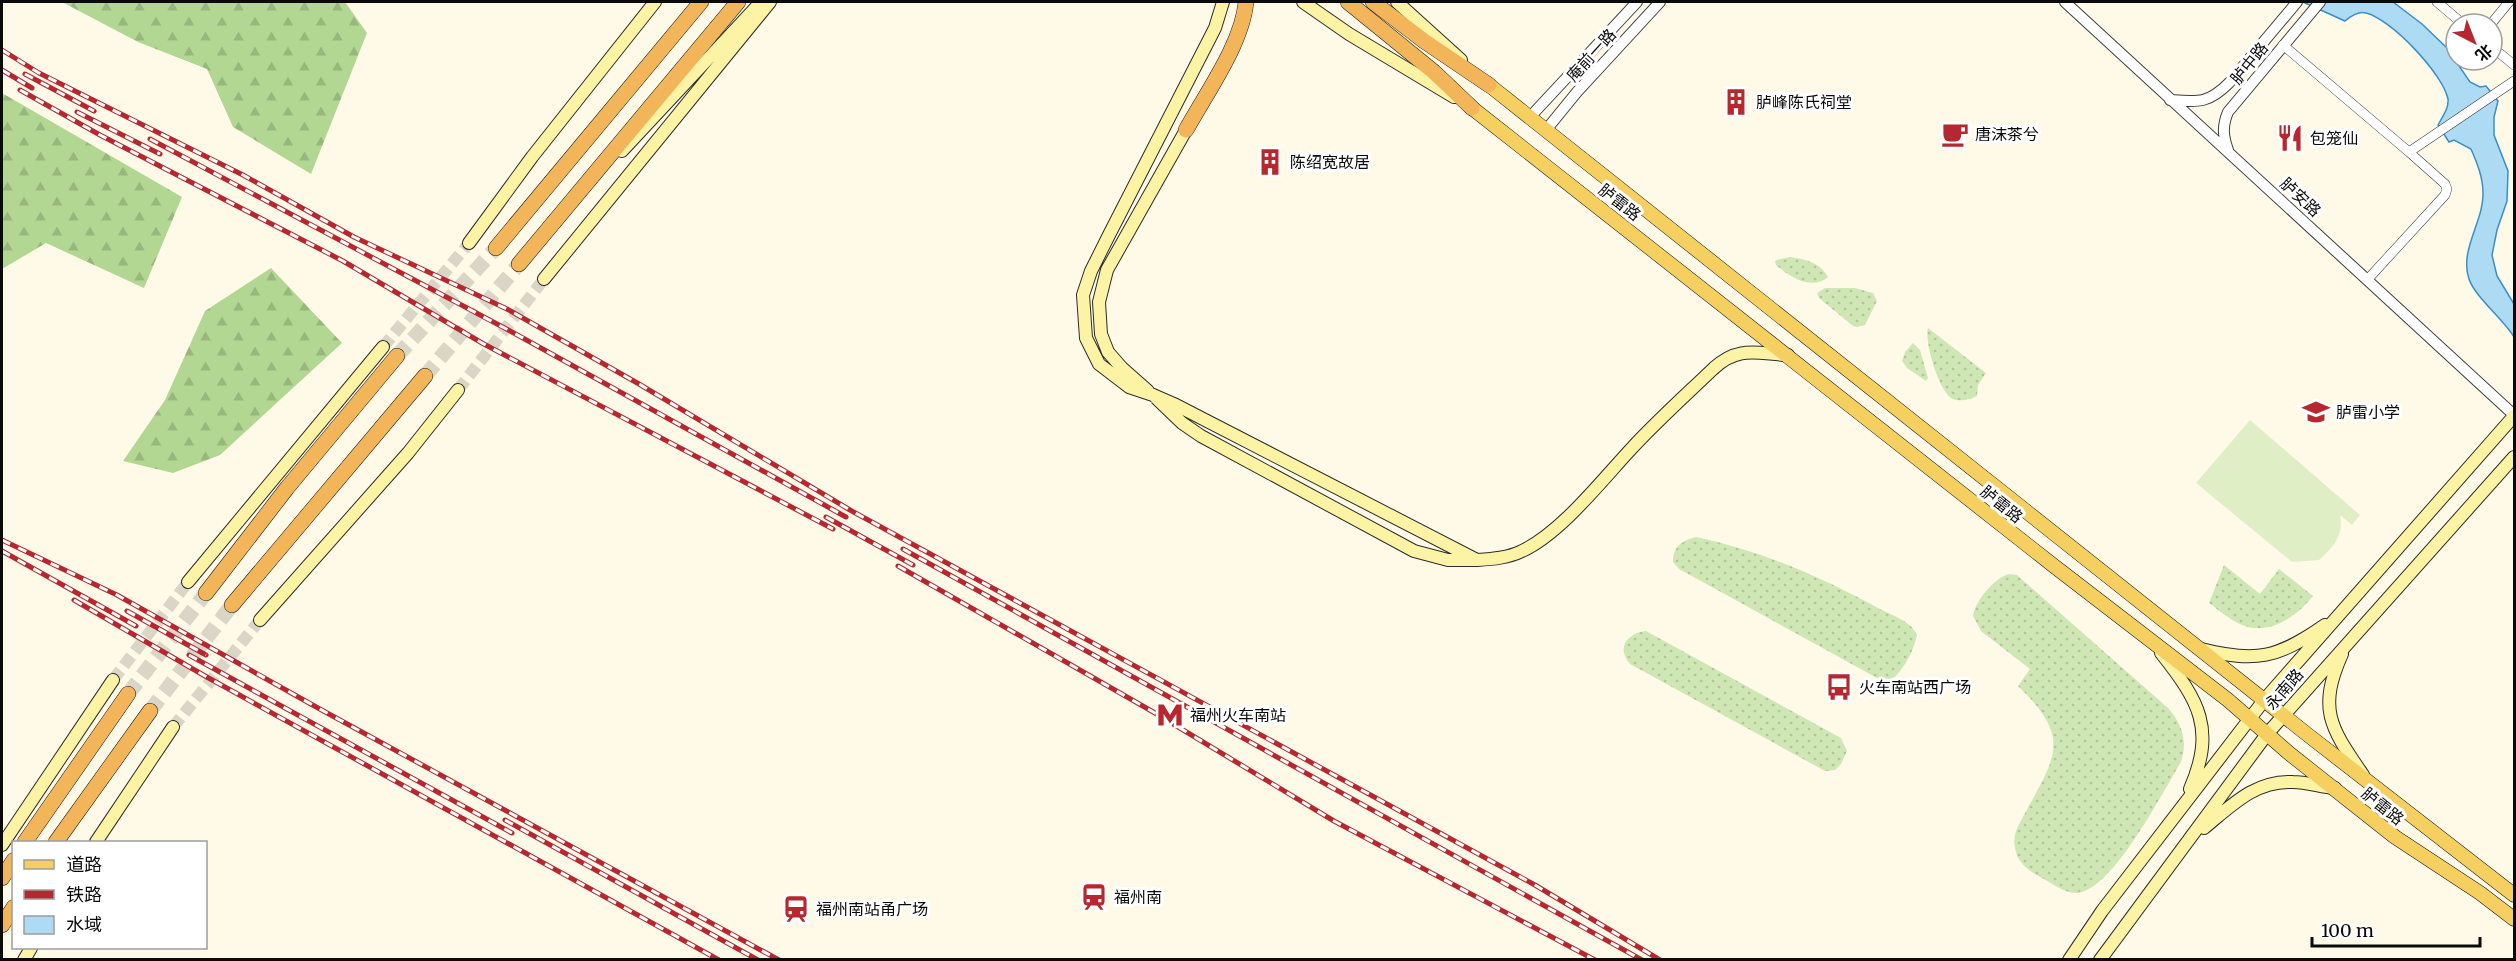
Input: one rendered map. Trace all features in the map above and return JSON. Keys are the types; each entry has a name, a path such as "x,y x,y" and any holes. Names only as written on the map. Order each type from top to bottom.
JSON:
{"highway":[{"path":"496,248 699,2"},
{"path":"519,264 738,2"},
{"path":"1186,129 1234,43 1245,12 1246,2"},
{"path":"1349,2 1434,72 1472,108"},
{"path":"1373,2 1424,41 1489,85"},
{"path":"206,593 287,488 397,356"},
{"path":"232,605 424,376"},
{"path":"26,841 128,694"},
{"path":"57,841 150,711"},
{"path":"2,878 12,863"},
{"path":"2,925 12,910"}],"main road":[{"path":"469,243 532,157 637,23 657,2"},
{"path":"557,219 761,2"},
{"path":"544,279 770,2"},
{"path":"1223,2 1215,28 1104,244 1083,296 1086,338 1099,364 1129,387 1176,405 1477,560"},
{"path":"1303,2 1349,34 1472,108"},
{"path":"1397,2 1489,85"},
{"name":"胪雷路","path":"1489,85 2199,649 2514,895"},
{"name":"胪雷路","path":"1472,108 2054,566 2149,638 2395,837 2480,893 2514,919"},
{"path":"1186,129 1107,270 1099,303 1101,334 1108,352 1122,368 1182,423 1414,551 1448,560 1499,558 1521,552 1541,540 1559,525 1645,434 1714,368 1730,356 1739,352 1788,355"},
{"path":"188,582 383,347"},
{"path":"260,620 408,453 458,390"},
{"path":"2069,960 2102,911 2265,699 2514,416"},
{"name":"永南路","path":"2100,960 2283,714 2514,457"},
{"path":"2199,649 2241,657 2266,656 2306,637 2340,613"},
{"path":"2149,638 2186,683 2202,725 2204,738 2202,757 2184,805"},
{"path":"2347,644 2332,675 2327,697 2329,712 2339,740 2367,781"},
{"path":"2,845 113,680"},
{"path":"97,841 173,727"},
{"path":"2189,840 2246,793 2273,783 2295,782 2335,788"}],"street":[{"path":"1530,117 1637,2"},
{"name":"庵前一路","path":"1546,130 1577,92 1660,2"},
{"name":"胪安路","path":"2065,2 2514,416"},
{"name":"胪中路","path":"2228,151 2223,138 2223,125 2228,112 2305,17 2320,2"},
{"path":"2437,2 2449,12"},
{"name":"胪中路","path":"2170,100 2202,102 2217,95 2294,5"},
{"path":"2283,45 2409,152 2445,184 2447,189 2445,195 2368,279"},
{"path":"2409,152 2514,81"}],"green space":[{"path":"62,2 345,2 367,33 311,174 233,127 207,69 138,42"},
{"path":"2,93 182,197 144,288 46,243 2,269"},
{"path":"1790,257 1817,265 1828,277 1815,283 1794,278 1775,262"},
{"path":"271,268 342,343 220,455 173,473 123,461 165,400 205,311"},
{"path":"1825,288 1855,288 1873,293 1877,301 1865,325 1853,326 1819,298 1817,293"},
{"path":"1928,328 1986,373 1978,385 1977,396 1959,400 1948,395 1934,366 1928,344"},
{"path":"1913,343 1920,350 1928,378 1926,381 1907,368 1902,361 1905,352"},
{"path":"2250,420 2360,515 2352,525 2340,515 2341,529 2337,540 2319,560 2292,562 2196,483"},
{"path":"1696,537 1768,557 1791,566 1901,619 1911,626 1917,635 1908,659 1892,679 1877,678 1679,569 1673,562 1677,548 1686,540"},
{"path":"2224,565 2260,594 2279,569 2313,596 2300,610 2283,622 2264,628 2245,626 2209,603"},
{"path":"2009,574 2017,575 2168,708 2177,720 2184,740 2181,762 2136,837 2107,875 2092,887 2078,893 2063,890 2032,872 2016,854 2014,839 2020,821 2045,776 2053,747 2052,733 2046,719 2018,686 2030,669 1981,631 1973,616 1977,604 1986,591 1997,580"},
{"path":"1646,631 1841,738 1847,751 1841,764 1835,770 1825,771 1630,664 1624,652 1626,642 1639,632"}],"water":[{"path":"2303,2 2393,2 2422,24 2444,45 2444,72 2463,72 2470,82 2480,87 2486,86 2498,101 2494,117 2494,135 2508,171 2507,201 2497,230 2492,255 2497,276 2514,304 2514,337 2477,293 2469,279 2467,257 2482,204 2482,181 2471,149 2454,140 2449,142 2438,125 2448,103 2444,88 2426,62 2389,25 2366,13 2352,16 2345,21"}],"tunnel":[{"path":"383,347 469,243"},
{"path":"397,356 496,248"},
{"path":"425,376 519,264"},
{"path":"458,390 544,279"},
{"path":"113,680 188,582"},
{"path":"128,694 206,593"},
{"path":"150,711 232,605"},
{"path":"173,727 260,620"}],"railway":[{"path":"2,50 39,73 243,175 354,237 507,309 639,384 850,510 1535,885 1660,960"},
{"path":"2,70 32,88"},
{"path":"25,74 94,111"},
{"path":"20,90 100,135 343,261 482,343 833,529"},
{"path":"77,112 160,154"},
{"path":"150,139 512,332 846,517"},
{"path":"826,517 913,565"},
{"path":"2,540 117,595 318,708 779,960"},
{"path":"903,549 1642,960"},
{"path":"2,551 136,626"},
{"path":"898,566 1155,713 1334,821 1595,960"},
{"path":"74,600 205,676 719,960"},
{"path":"127,611 206,655"},
{"path":"189,655 512,833"},
{"path":"505,820 758,960"}],"place":[{"name":"胪峰陈氏祠堂","path":"1736,102"},
{"name":"唐沫茶兮","path":"1955,134"},
{"name":"包笼仙","path":"2290,138"},
{"name":"陈绍宽故居","path":"1270,162"},
{"name":"胪雷小学","path":"2316,412"},
{"name":"火车南站西广场","path":"1839,687"},
{"name":"福州火车南站","path":"1170,715"},
{"name":"福州南","path":"1094,897"},
{"name":"福州南站甬广场","path":"796,909"}]}
